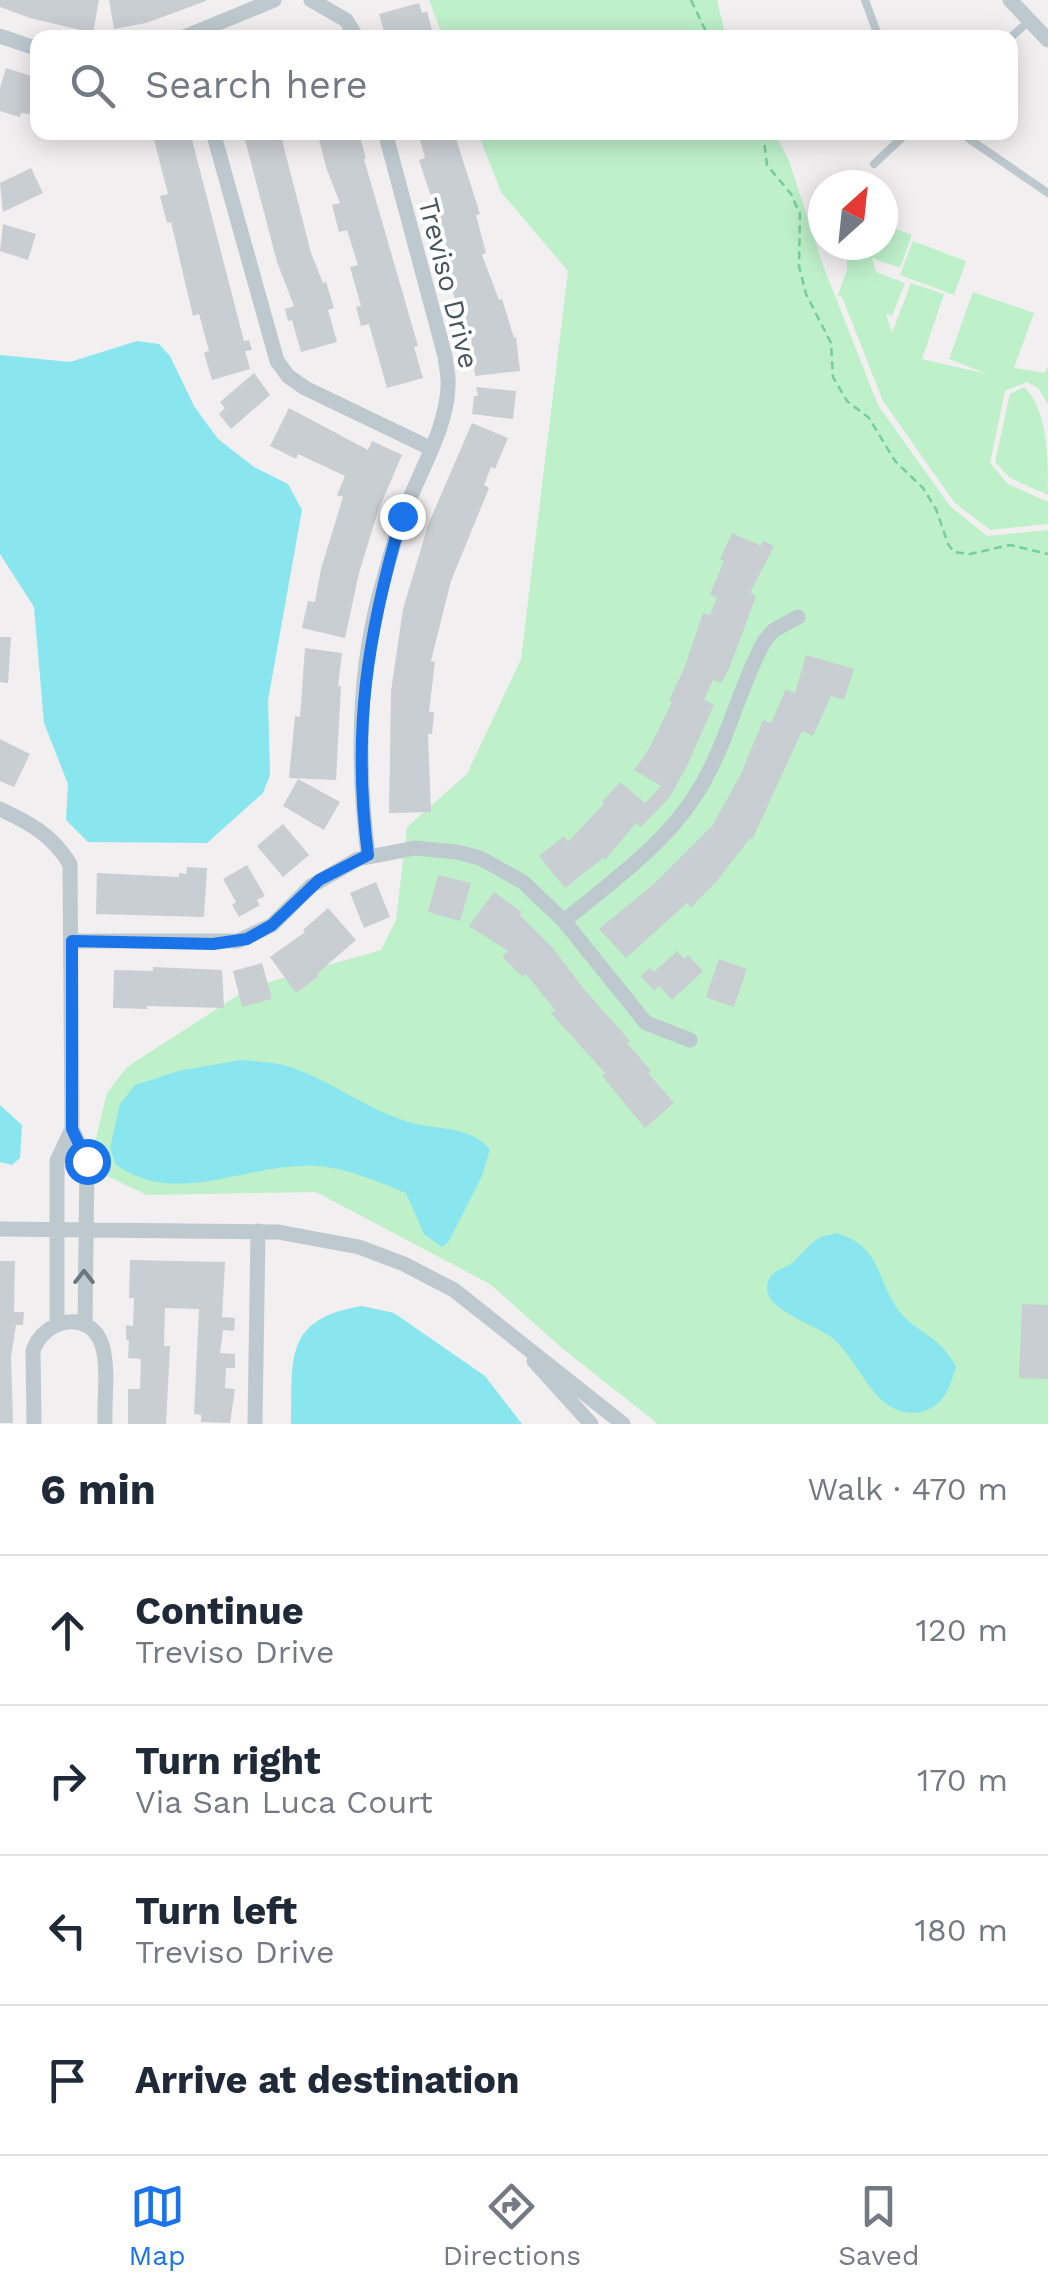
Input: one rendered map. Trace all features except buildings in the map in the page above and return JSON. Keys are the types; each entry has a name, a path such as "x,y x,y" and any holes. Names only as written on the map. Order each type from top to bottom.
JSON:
{"street":[{"path":"200,30 274,0"},
{"path":"311,0 346,20 352,30"},
{"path":"1010,0 1048,40"},
{"path":"0,36 30,45"},
{"path":"215,140 277,361 304,388 430,448"},
{"name":"Treviso Drive","path":"368,855 362,712 368,650 402,516 442,418 448,388 445,356 387,140"},
{"path":"564,921 659,842 688,808 722,745 765,640 798,616"},
{"path":"0,810 34,825 57,843 70,864 72,1129 86,1156 85,1326"},
{"path":"72,941 213,944 247,939 272,925 319,880 368,855 415,848 456,852 480,858 524,882 564,921 646,1023 690,1040"},
{"path":"56,1323 58,1155 72,1129"},
{"path":"0,1229 258,1231 328,1240 380,1254 454,1290 623,1424"},
{"path":"254,1424 258,1231"},
{"path":"34,1424 33,1351 39,1336 56,1323 70,1321 96,1334 103,1349 104,1424"},
{"path":"505,1328 592,1424"}],"lane":[{"path":"865,0 876,30"},
{"path":"1018,31 1028,22"},
{"path":"874,164 900,140"},
{"path":"971,140 1048,193"}],"path":[{"path":"691,0 705,30"},
{"path":"763,140 767,166 791,194 800,214 799,266 806,294 831,342 833,377 838,388 868,418 895,460 923,488 954,552 970,554 1010,545 1048,554"}],"green space":[{"path":"429,0 717,0 724,30 440,30"},
{"path":"481,140 778,140 808,219 808,260 821,260 878,405 950,506 987,536 1048,530 1048,1424 658,1424 563,1349 490,1284 316,1192 147,1195 109,1177 95,1142 107,1093 127,1067 249,988 381,950 396,920 407,827 467,774 521,659 568,271 501,192"},
{"path":"898,230 912,235 900,268 878,260 898,260"},
{"path":"913,241 966,261 954,295 900,275"},
{"path":"847,260 873,260 876,272 905,283 892,316 886,314 892,333 911,283 944,294 922,359 987,374 949,359 973,292 1034,313 1014,368 1045,373 1048,366 1048,404 1038,388 1027,382 1005,391 990,463 1008,484 1048,502 1048,524 990,530 954,502 883,401 838,295"},
{"path":"1024,387 1042,421 1048,495 1010,478 995,462 1010,394"}],"water":[{"path":"137,341 159,344 170,356 194,406 218,439 254,467 288,484 302,510 268,700 270,775 263,793 207,843 88,842 66,820 68,784 44,723 34,607 0,554 0,355 70,362"},
{"path":"241,1060 287,1066 391,1115 472,1135 481,1141 490,1149 482,1176 449,1241 442,1247 424,1234 406,1193 340,1170 292,1166 215,1180 164,1183 116,1165 110,1148 120,1104 135,1085 178,1071"},
{"path":"0,1105 22,1125 20,1158 12,1165 0,1162"},
{"path":"836,1233 862,1246 876,1264 899,1311 935,1341 956,1367 944,1396 928,1410 904,1412 891,1407 842,1347 783,1310 769,1296 767,1286 772,1275 792,1263 817,1239"},
{"path":"362,1306 394,1313 485,1376 522,1424 291,1424 294,1361 305,1332 336,1312"}],"route":[{"path":"87,1161 72,1129 72,941 213,944 247,939 272,925 319,880 368,855 363,814 362,712 368,650 402,516"}]}
